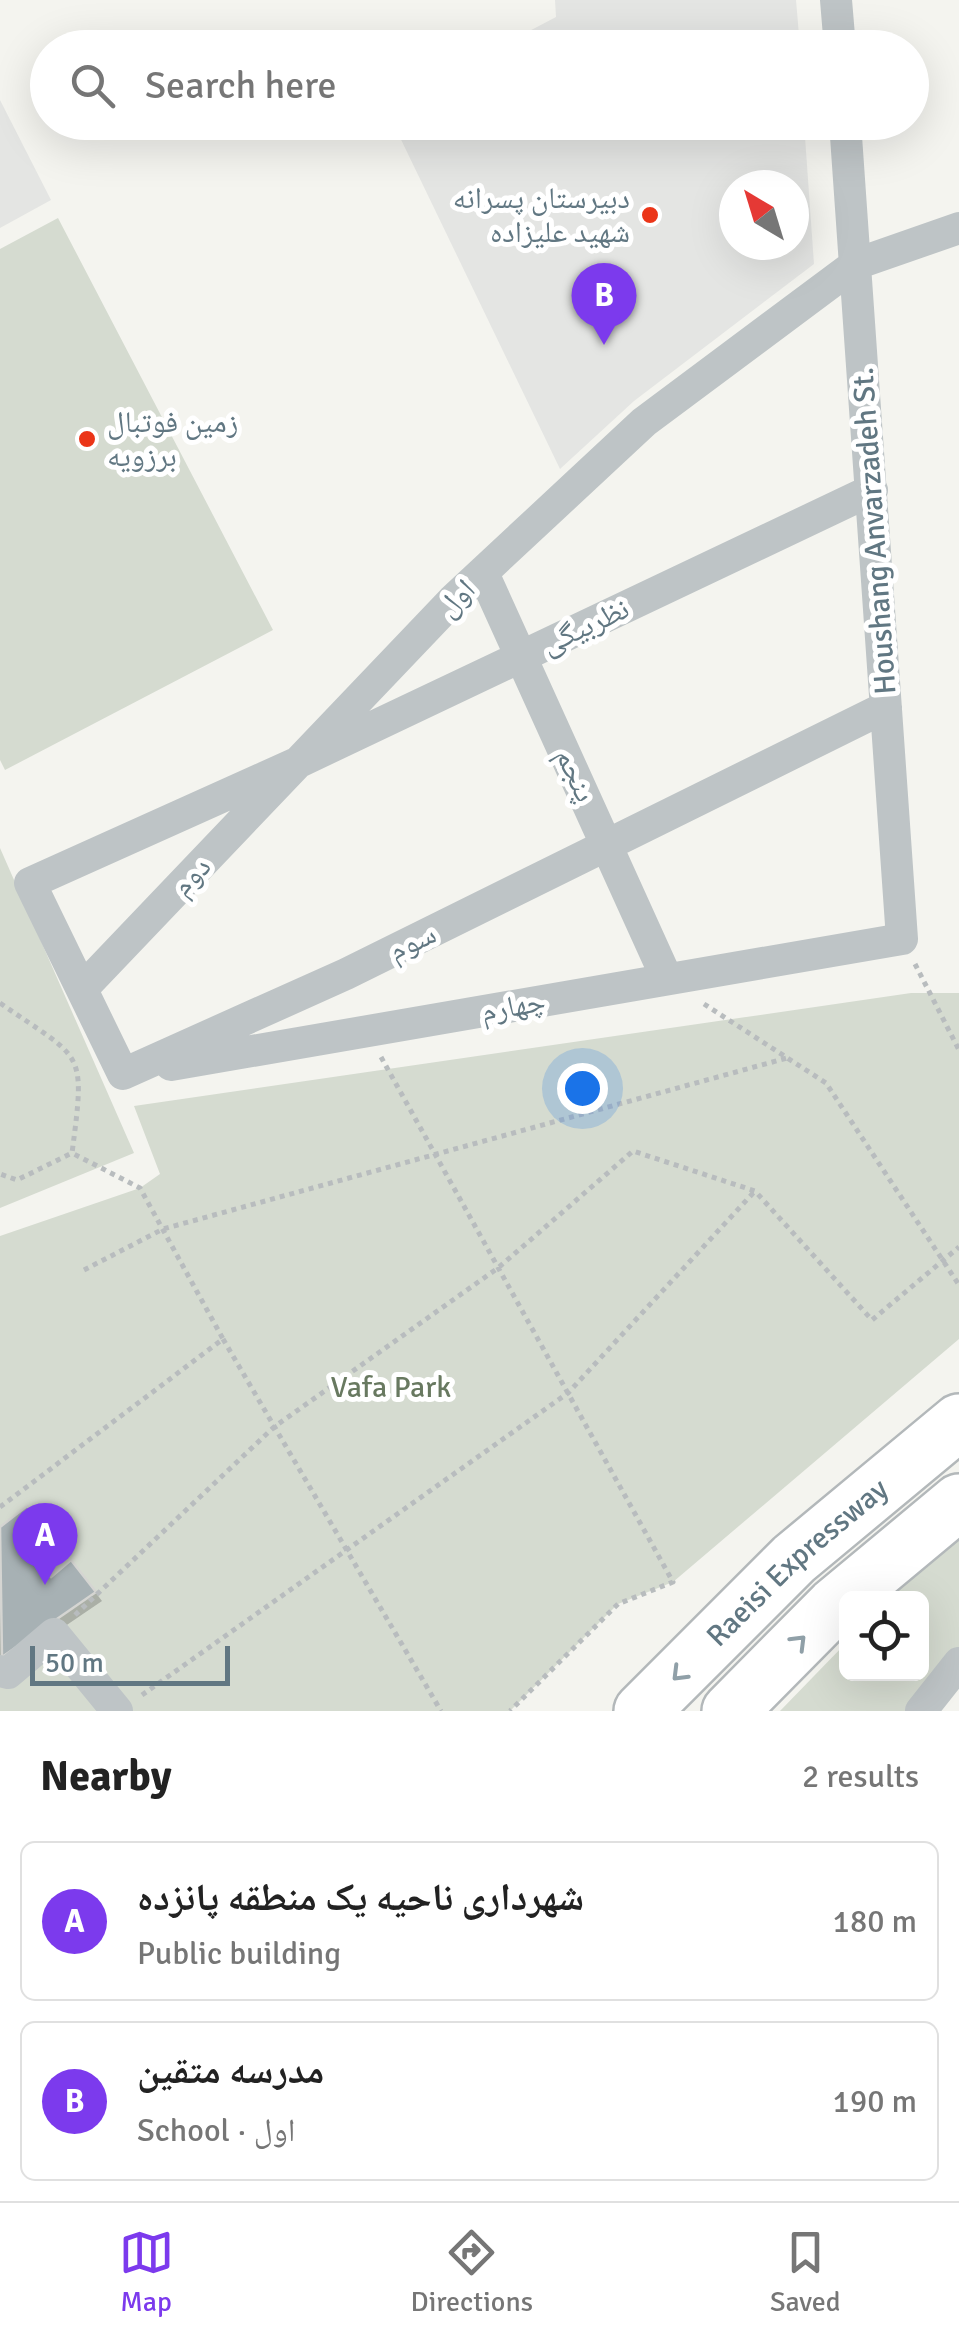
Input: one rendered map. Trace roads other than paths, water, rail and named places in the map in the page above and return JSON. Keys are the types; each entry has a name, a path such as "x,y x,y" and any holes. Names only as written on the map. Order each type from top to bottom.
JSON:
{"highway":[{"name":"Raeisi Expressway","path":"642,1711 794,1559 959,1422"},
{"name":"Raeisi Expressway","path":"730,1711 834,1606 959,1502"}],"street":[{"path":"836,0 838,30"},
{"name":"Houshang Anvarzadeh St.","path":"847,140 902,939"},
{"name":"اول","path":"82,990 30,882 299,762 482,572 644,422 856,264 959,228"},
{"name":"نظربیگی","path":"299,762 872,490"},
{"name":"پنجم","path":"482,572 666,980"},
{"name":"سوم","path":"123,1074 346,974 886,707"},
{"name":"دوم","path":"82,990 299,762"},
{"name":"چهارم","path":"123,1074 902,939"},
{"path":"82,990 123,1074"},
{"path":"0,1671 8,1674 54,1634 126,1705"},
{"path":"920,1711 959,1663"}],"place":[{"name":"دبیرستان پسرانه شهید علیزاده","path":"650,215"},
{"name":"مدرسه متقین","path":"604,345"},
{"name":"زمین فوتبال برزویه","path":"87,439"},
{"name":"شهرداری ناحیه یک منطقه پانزده","path":"45,1585"}],"park label":[{"name":"Vafa Park","path":"391,1387"}]}
